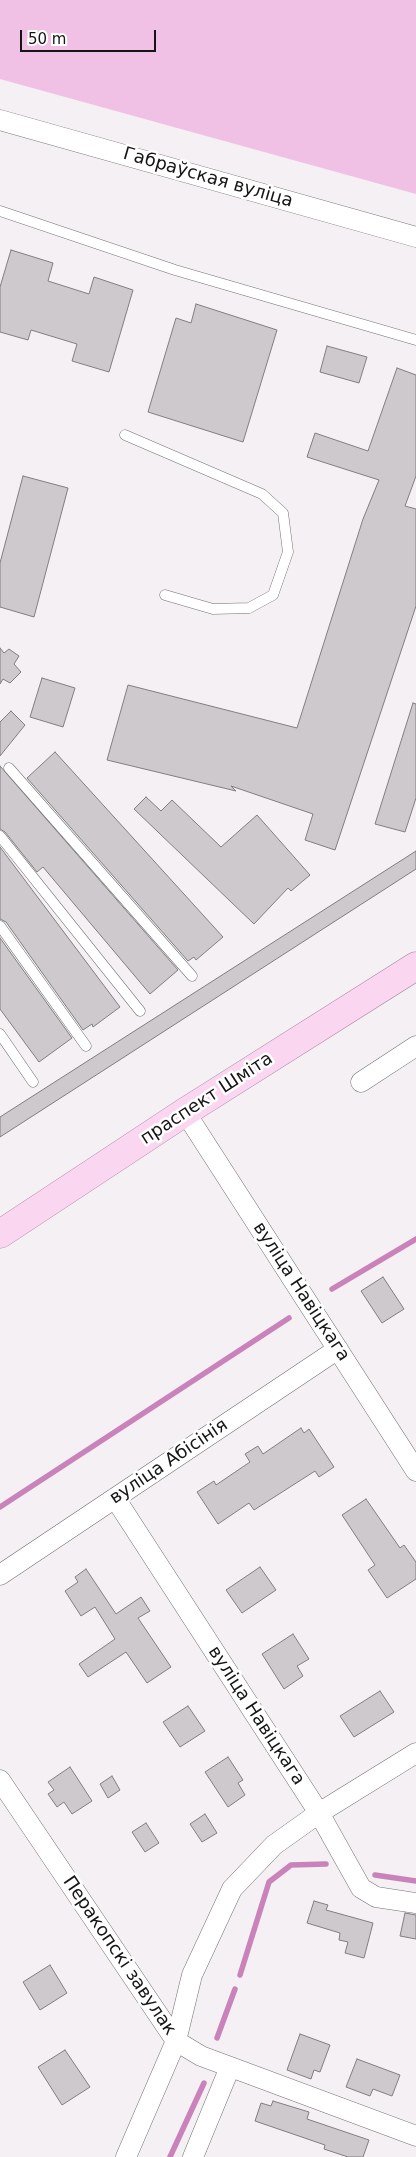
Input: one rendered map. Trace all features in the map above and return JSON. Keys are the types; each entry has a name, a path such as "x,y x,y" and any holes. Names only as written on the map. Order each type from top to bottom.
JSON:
{"main road":[{"name":"праспект Шміта","path":"0,1234 185,1112 416,966"}],"street":[{"name":"Габраўская вуліца","path":"0,120 416,237"},
{"path":"361,1082 416,1046"},
{"name":"вуліца Навіцкага","path":"185,1112 416,1471"},
{"name":"вуліца Абісінія","path":"0,1575 338,1350"},
{"name":"вуліца Навіцкага","path":"115,1498 319,1813 361,1888 376,1897 416,1903"},
{"path":"126,2157 176,2041 192,1975 232,1889 274,1844 319,1813 416,1753"},
{"name":"Перакопскі завулак","path":"0,1780 176,2041 201,2056 416,2136"},
{"path":"193,2157 230,2067"}],"lane":[{"path":"0,211 175,270 416,340"},
{"path":"125,435 262,494 283,513 288,552 273,595 249,608 213,609 165,595"},
{"path":"9,768 192,976"},
{"path":"0,836 140,1011"},
{"path":"0,926 86,1046"},
{"path":"0,1034 33,1082"}],"shaded area":[{"path":"0,0 416,0 416,194 0,79"}],"building":[{"path":"11,250 53,263 48,281 89,294 94,277 133,290 109,372 72,361 77,344 31,330 28,340 0,332 0,287"},
{"path":"196,304 277,330 243,442 148,412 176,318 191,323"},
{"path":"327,346 367,357 359,383 320,372"},
{"path":"397,368 416,375 416,476 405,506 416,509 416,606 335,850 305,840 313,814 231,786 236,791 107,760 128,685 297,728 363,519 379,480 307,457 315,433 368,451"},
{"path":"23,476 68,488 34,617 0,607 0,563"},
{"path":"0,648 4,653 9,649 19,656 14,664 21,672 10,683 3,679 0,684"},
{"path":"42,678 75,688 63,727 30,717"},
{"path":"413,703 416,704 416,798 405,832 375,824"},
{"path":"11,711 25,725 0,756 0,722"},
{"path":"55,752 223,937 196,960 194,957 188,961 27,778"},
{"path":"0,766 178,970 150,994 43,867 37,872 5,832 0,829"},
{"path":"146,797 161,811 172,800 221,847 257,815 310,875 291,891 288,888 254,924 134,809"},
{"path":"0,847 120,1007 93,1027 92,1024 83,1030 6,922 0,919"},
{"path":"416,851 416,869 0,1137 0,1117"},
{"path":"0,938 72,1038 39,1062 0,1009"},
{"path":"383,1277 404,1309 382,1323 361,1291"},
{"path":"301,1428 304,1433 309,1429 334,1467 319,1477 315,1471 254,1510 249,1503 218,1524 197,1492 214,1481 216,1485 250,1462 245,1454 258,1446 263,1454"},
{"path":"366,1499 400,1548 404,1545 416,1562 416,1579 387,1598 368,1570 375,1565 342,1515"},
{"path":"260,1567 276,1590 242,1613 226,1590"},
{"path":"86,1569 116,1614 141,1597 150,1611 138,1618 171,1667 147,1683 126,1652 88,1677 79,1664 115,1639 95,1607 81,1616 65,1591 78,1582 75,1577"},
{"path":"293,1634 309,1659 297,1666 303,1676 284,1689 262,1654"},
{"path":"380,1691 394,1712 354,1737 340,1716"},
{"path":"188,1706 205,1731 180,1747 163,1722"},
{"path":"228,1757 243,1780 238,1783 245,1795 228,1807 205,1772"},
{"path":"70,1767 92,1801 72,1814 64,1802 57,1807 48,1794 54,1790 48,1782"},
{"path":"112,1776 120,1790 108,1798 100,1784"},
{"path":"205,1814 217,1833 202,1842 190,1824"},
{"path":"146,1823 159,1843 145,1852 132,1832"},
{"path":"314,1901 328,1905 326,1910 373,1923 364,1958 345,1953 348,1942 339,1940 340,1933 307,1923"},
{"path":"405,1913 416,1915 416,1939 400,1936"},
{"path":"50,1965 67,1993 40,2010 23,1982"},
{"path":"300,2034 330,2045 320,2072 314,2070 311,2079 287,2070"},
{"path":"65,2050 90,2087 62,2105 38,2067"},
{"path":"357,2059 400,2075 392,2096 373,2089 370,2096 346,2087"},
{"path":"273,2101 309,2112 307,2119 369,2140 363,2157 348,2157 324,2149 325,2145 255,2121 261,2103 271,2106"}],"waterway":[{"path":"332,1289 416,1239"},
{"path":"0,1507 289,1318"},
{"path":"240,1975 269,1882 291,1865 326,1864"},
{"path":"375,1875 416,1881"},
{"path":"217,2038 235,1989"},
{"path":"170,2157 204,2083"}]}
